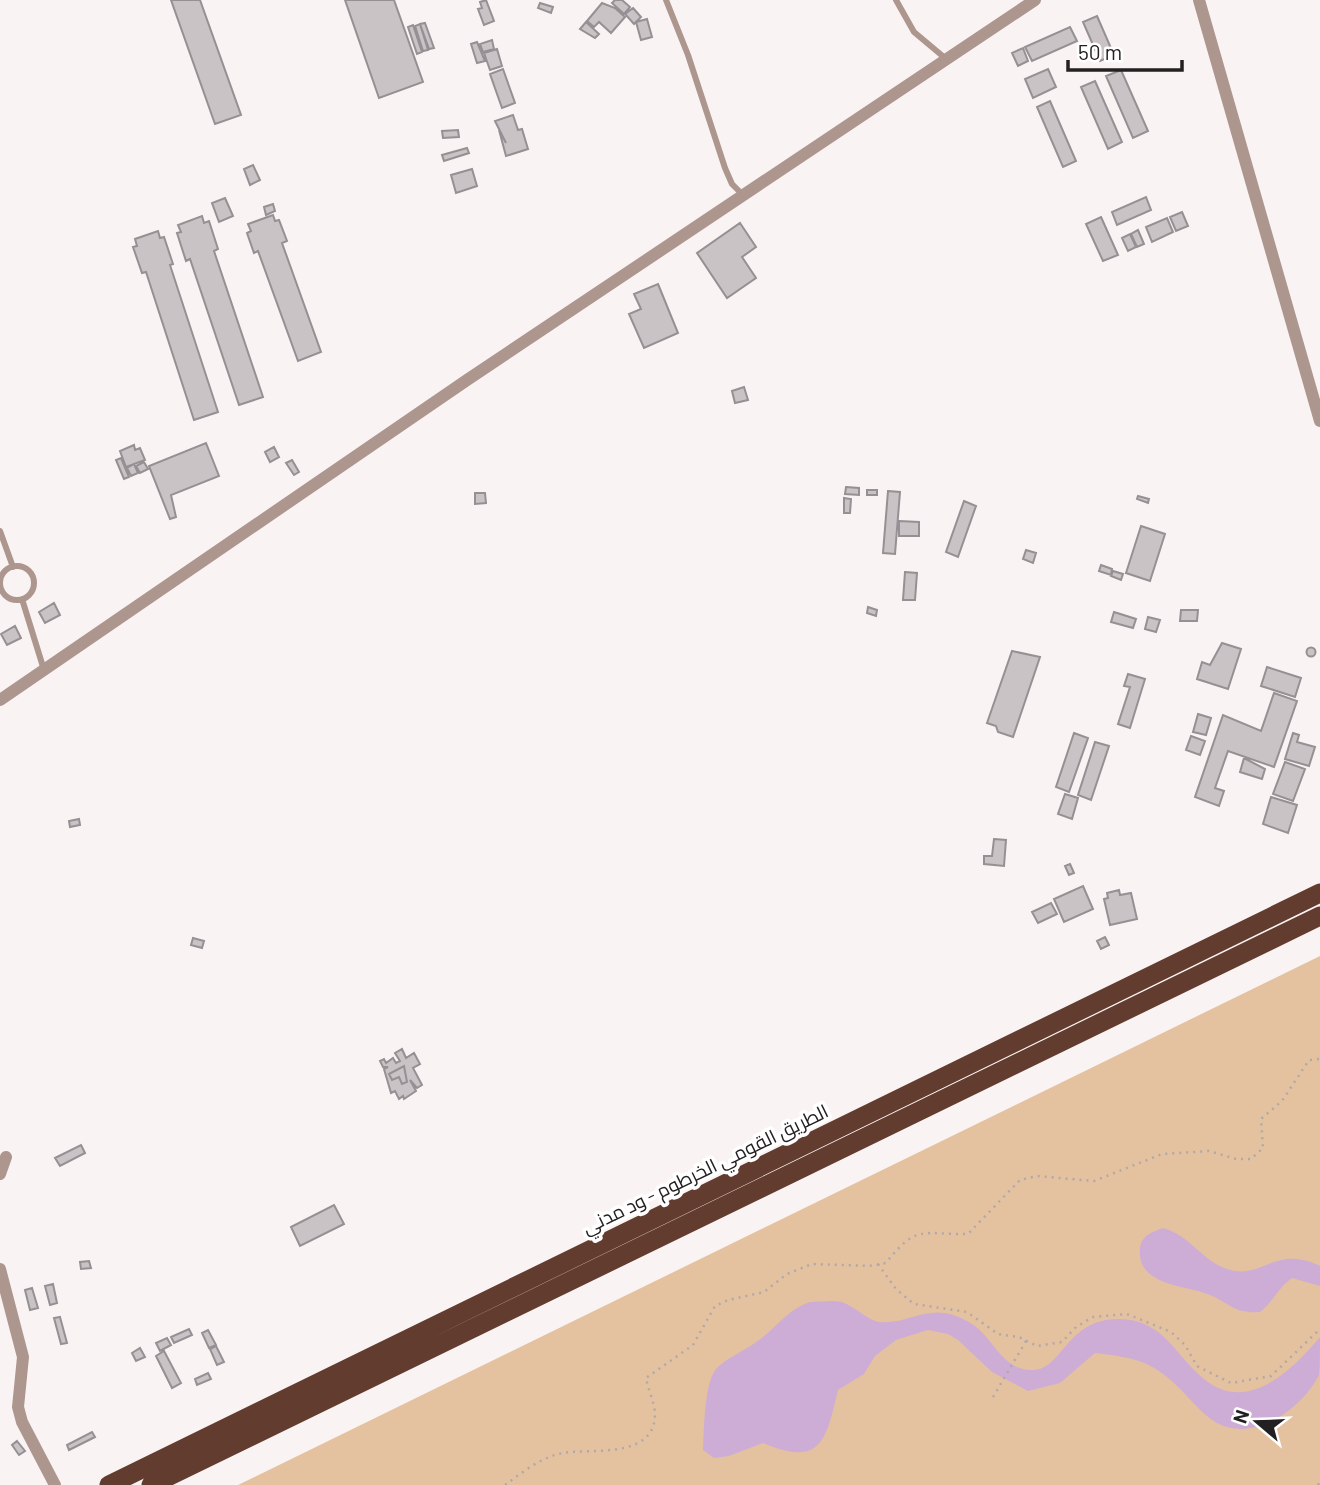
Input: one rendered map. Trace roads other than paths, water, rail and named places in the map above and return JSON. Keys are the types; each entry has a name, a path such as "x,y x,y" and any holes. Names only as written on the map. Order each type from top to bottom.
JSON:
{"highway":[{"name":"الطريق القومي الخرطوم - ود مدني","path":"109,1485 1320,893"},
{"path":"151,1485 1320,916"}],"street":[{"path":"0,700 945,58 1035,0"},
{"path":"1199,0 1320,421"},
{"path":"0,1174 6,1157"},
{"path":"0,1269 23,1357 18,1407 22,1422 55,1485"}],"lane":[{"path":"666,0 688,55 725,168 732,184 743,195"},
{"path":"895,0 914,32 945,58"},
{"path":"0,531 13,567"},
{"path":"13,567 27,570 33,579 32,591 22,599 7,597 1,588 2,576 13,567"},
{"path":"22,599 44,670"}]}
